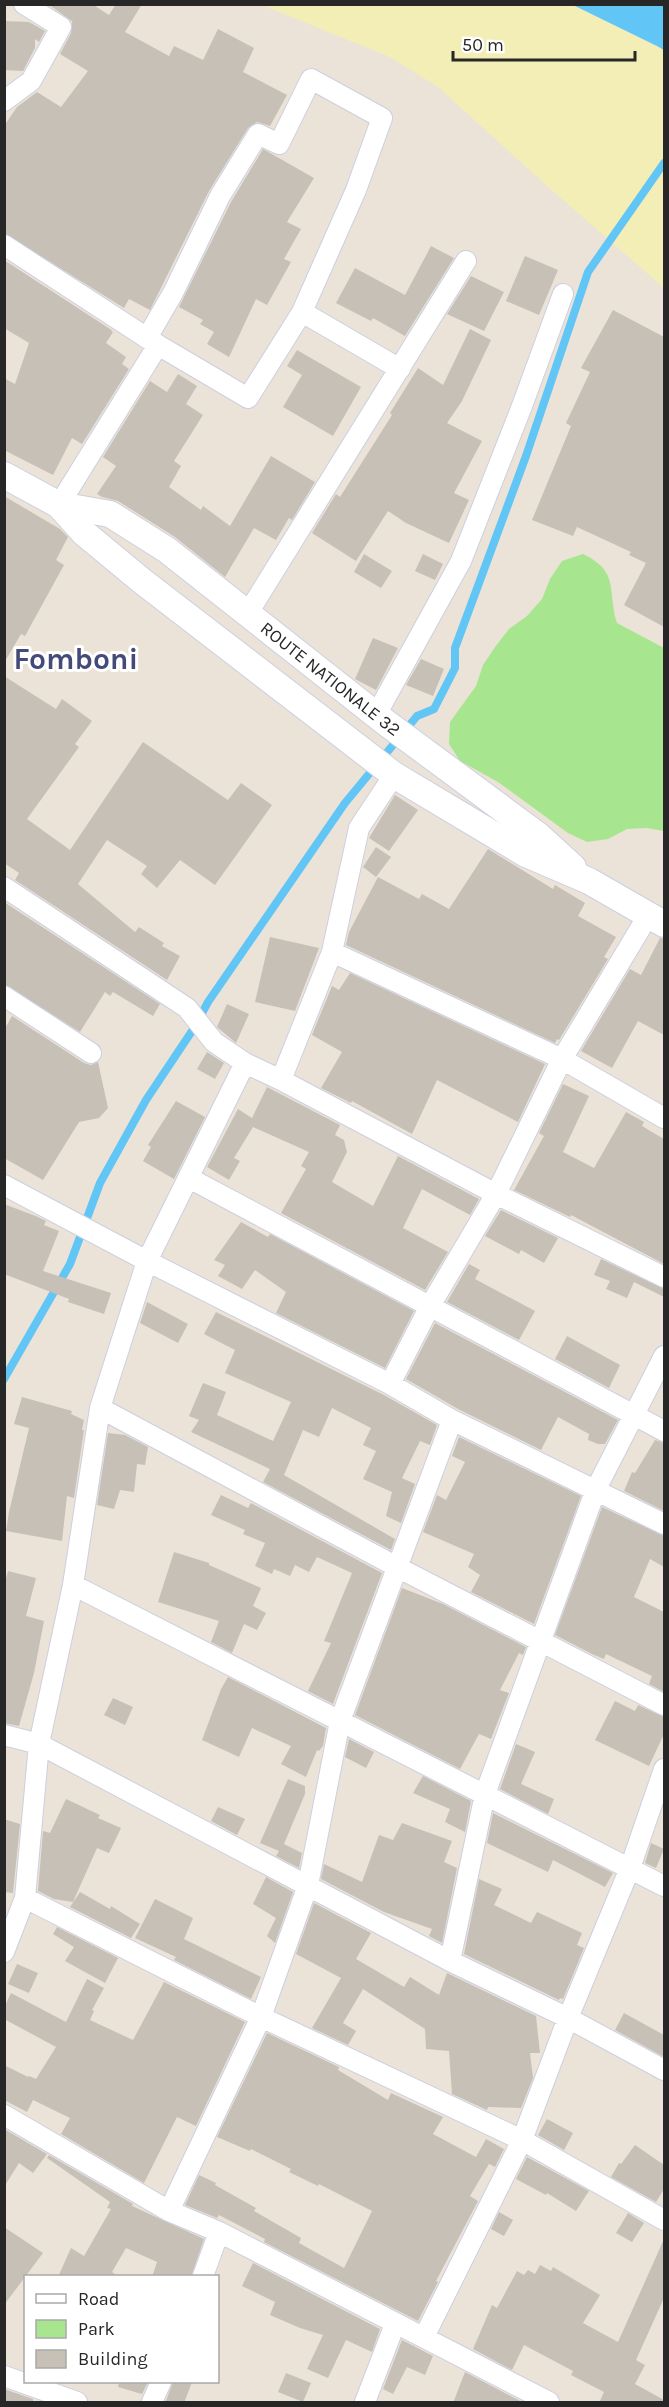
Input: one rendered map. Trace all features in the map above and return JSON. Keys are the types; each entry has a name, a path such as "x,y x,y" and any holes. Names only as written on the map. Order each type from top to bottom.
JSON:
{"street":[{"path":"4,100 32,81 61,27 24,4"},
{"path":"4,245 153,342 248,398 302,312 356,190 382,118 311,79 279,144 258,134 220,196 173,293 153,342 59,505"},
{"path":"248,613 466,261"},
{"path":"381,719 461,561 563,294"},
{"path":"302,312 400,369"},
{"name":"ROUTE NATIONALE 32","path":"7,481 59,505 110,514 167,550 381,719 539,836 589,881"},
{"name":"ROUTE NATIONALE 32","path":"59,505 84,533 142,581 357,749 390,772 526,854 589,881 657,919"},
{"path":"281,1080 332,952 359,828 390,772"},
{"path":"4,887 187,1008 214,1042 245,1062 496,1194 664,1277"},
{"path":"390,1384 430,1306 496,1194 562,1059 657,919"},
{"path":"332,952 562,1059 664,1118"},
{"path":"4,996 91,1053"},
{"path":"4,1952 25,1898 39,1744 73,1586 100,1408 147,1261 245,1062"},
{"path":"189,1178 664,1431"},
{"path":"4,1185 147,1261 390,1384 452,1420 664,1524"},
{"path":"450,1961 485,1794 596,1489 664,1356"},
{"path":"100,1408 397,1567 664,1705"},
{"path":"170,2211 261,2017 308,1885 340,1720 452,1420"},
{"path":"73,1586 664,1886"},
{"path":"4,1735 39,1744 450,1961 568,2018 664,2070"},
{"path":"424,2337 522,2140 568,2018 630,1868 664,1769"},
{"path":"25,1898 261,2017 522,2140 664,2220"},
{"path":"4,2115 170,2211 219,2232 549,2403"},
{"path":"204,2275 219,2232"},
{"path":"365,2403 395,2324"},
{"path":"4,2376 77,2403"},
{"path":"152,2403 161,2383"}],"green space":[{"path":"583,554 603,568 607,575 617,623 664,648 664,831 647,828 627,829 608,839 587,842 568,833 498,782 460,761 449,744 450,722 476,686 483,665 495,647 509,629 527,616 542,599 550,579 562,561"}],"sand":[{"path":"262,5 573,5 664,50 664,288 438,87 390,57"}],"water":[{"path":"573,5 664,5 664,50 657,46"}],"building":[{"path":"48,4 92,4 109,15 116,4 142,4 125,32 169,56 174,46 203,60 218,29 254,48 243,72 287,95 270,126 257,122 248,128 209,191 150,310 129,299 124,308 4,233 4,126 17,107 37,92 61,107 88,71 60,54 71,33 73,22"},
{"path":"4,21 29,22 45,31 39,42 35,39 35,48 23,71 4,70"},
{"path":"263,149 314,178 287,222 301,229 284,259 291,262 267,305 256,299 229,357 207,344 214,332 200,324 203,320 179,307 231,202"},
{"path":"431,246 454,258 405,336 373,318 371,321 336,303 355,268 405,295"},
{"path":"525,256 558,270 539,315 506,301"},
{"path":"4,260 110,329 113,332 106,343 126,357 122,364 129,369 82,444 72,438 53,475 4,450 4,378 15,384 29,343 4,328"},
{"path":"471,276 504,292 484,331 447,314"},
{"path":"613,310 664,337 664,627 624,605 646,563 629,555 631,552 577,527 573,536 532,520 571,426 566,423 590,372 581,368"},
{"path":"470,329 491,340 462,401 447,423 482,441 454,493 469,500 449,543 406,523 388,511 356,561 312,533 336,494 340,497 392,415 390,413 418,368 443,385"},
{"path":"297,350 361,387 333,436 283,407 302,375 287,366"},
{"path":"178,374 197,386 186,404 203,415 174,461 181,466 169,487 201,510 203,506 230,526 271,456 315,482 292,520 289,518 276,540 254,528 225,577 175,537 118,501 97,494 116,466 103,457 150,381 167,392"},
{"path":"4,496 60,529 68,537 56,560 64,565 25,636 21,634 4,663"},
{"path":"364,554 392,571 381,588 354,572"},
{"path":"423,554 443,564 435,580 415,571"},
{"path":"373,638 398,648 376,690 355,679"},
{"path":"421,659 444,669 433,696 406,685"},
{"path":"4,676 56,709 62,699 92,721 75,744 79,747 27,819 70,850 143,742 228,800 241,783 272,805 215,885 180,860 157,888 141,874 147,866 107,840 78,884 135,932 139,927 164,943 162,946 180,956 167,980 15,880 19,873 4,863"},
{"path":"395,795 418,810 389,851 369,838"},
{"path":"376,847 391,857 376,877 363,867"},
{"path":"488,849 553,889 555,885 585,903 578,916 616,937 604,957 608,959 555,1043 346,945 349,932 378,877 419,899 422,894 449,909"},
{"path":"4,902 160,1004 153,1016 113,992 110,996 105,992 80,1032 4,984"},
{"path":"270,937 319,948 295,1011 255,1002"},
{"path":"660,938 664,939 664,1035 638,1021 612,1068 581,1051 630,969 641,975"},
{"path":"350,973 545,1064 518,1122 437,1080 412,1134 352,1101 351,1103 321,1088 342,1052 312,1035 332,986 339,990"},
{"path":"227,1004 249,1014 236,1043 217,1027"},
{"path":"12,1016 84,1063 91,1065 98,1062 108,1108 99,1118 79,1122 43,1180 4,1158 4,1030"},
{"path":"207,1052 224,1063 215,1079 197,1069"},
{"path":"563,1084 589,1096 563,1152 594,1168 626,1112 644,1122 642,1126 664,1139 664,1264 571,1215 570,1217 514,1190 544,1136 539,1133"},
{"path":"267,1087 340,1125 335,1135 344,1140 347,1152 332,1182 373,1206 398,1156 479,1199 470,1215 422,1189 403,1228 448,1252 425,1290 281,1213 306,1169 301,1166 309,1152 253,1127 234,1158 240,1161 229,1180 207,1167 238,1109 252,1118"},
{"path":"176,1101 205,1117 174,1179 143,1161 151,1147 148,1145"},
{"path":"4,1204 38,1217 46,1221 44,1225 59,1231 43,1271 111,1293 104,1314 68,1302 69,1299 4,1274"},
{"path":"501,1210 558,1238 544,1263 521,1250 519,1254 485,1236"},
{"path":"241,1222 268,1237 270,1234 414,1311 385,1368 276,1313 286,1292 255,1270 242,1289 218,1276 225,1265 214,1260"},
{"path":"601,1259 664,1289 664,1297 634,1282 627,1298 606,1289 610,1281 594,1275"},
{"path":"469,1264 480,1270 475,1279 535,1311 519,1340 447,1302"},
{"path":"147,1302 188,1324 178,1343 140,1323"},
{"path":"216,1312 384,1395 437,1425 430,1445 420,1441 402,1478 415,1484 401,1523 386,1516 392,1492 363,1479 376,1451 363,1445 371,1428 332,1408 319,1437 303,1430 284,1475 395,1539 391,1550 263,1482 270,1469 191,1432 199,1420 189,1416 203,1383 226,1392 217,1415 273,1441 291,1402 225,1373 235,1350 204,1334"},
{"path":"435,1323 618,1420 605,1444 588,1440 589,1434 558,1417 541,1450 458,1409 406,1379"},
{"path":"567,1336 620,1365 609,1388 555,1359"},
{"path":"22,1397 72,1411 71,1414 84,1420 74,1498 67,1496 62,1541 6,1531 29,1428 14,1424"},
{"path":"108,1433 125,1435 148,1447 145,1465 137,1464 134,1492 120,1490 114,1509 97,1505"},
{"path":"459,1437 581,1496 534,1624 471,1592 480,1575 468,1567 474,1554 423,1532 437,1495 446,1500 465,1462 452,1456"},
{"path":"655,1440 664,1443 664,1511 624,1491 632,1472 635,1473"},
{"path":"221,1495 248,1508 251,1503 382,1573 333,1704 308,1691 331,1643 324,1641 352,1573 317,1557 309,1572 295,1565 290,1576 274,1569 272,1574 255,1566 265,1543 243,1534 245,1530 211,1515"},
{"path":"602,1507 664,1536 664,1567 650,1559 634,1597 664,1612 664,1692 649,1684 652,1676 606,1654 604,1659 592,1654 555,1635"},
{"path":"174,1552 209,1563 209,1565 261,1588 253,1606 266,1613 257,1630 244,1624 232,1653 211,1642 219,1621 158,1602"},
{"path":"8,1571 36,1578 26,1616 44,1621 34,1673 19,1726 4,1723 4,1586"},
{"path":"402,1588 443,1604 526,1647 523,1655 519,1653 500,1690 509,1693 491,1739 479,1734 460,1769 355,1715"},
{"path":"228,1677 326,1728 323,1746 319,1751 317,1750 306,1777 281,1764 291,1746 252,1728 239,1757 202,1740 221,1689"},
{"path":"113,1698 133,1707 125,1725 104,1715"},
{"path":"615,1701 635,1711 638,1705 664,1717 664,1734 649,1766 595,1740"},
{"path":"349,1739 374,1752 366,1768 345,1757"},
{"path":"516,1744 535,1752 521,1784 554,1799 548,1814 500,1789"},
{"path":"423,1776 471,1801 465,1832 445,1822 450,1809 413,1793"},
{"path":"288,1779 305,1786 305,1794 284,1844 302,1853 299,1868 276,1856 279,1851 260,1843"},
{"path":"66,1799 100,1815 98,1818 121,1828 109,1853 97,1848 73,1902 54,1899 38,1891 43,1831 50,1833"},
{"path":"218,1807 245,1819 237,1835 211,1821"},
{"path":"493,1813 613,1873 605,1887 553,1860 548,1872 487,1843"},
{"path":"4,1819 20,1824 13,1893 4,1892"},
{"path":"402,1823 452,1841 444,1862 457,1868 442,1943 429,1936 432,1929 384,1912 321,1879 324,1864 362,1882 379,1835 393,1840"},
{"path":"651,1843 664,1849 656,1868 645,1863"},
{"path":"266,1877 293,1892 275,1943 267,1936 276,1918 253,1904"},
{"path":"479,1879 502,1889 494,1905 531,1923 537,1912 582,1933 577,1945 584,1948 563,1999 559,2000 464,1954"},
{"path":"80,1892 110,1909 111,1906 140,1924 131,1938 70,1907"},
{"path":"155,1899 193,1918 184,1939 261,1977 251,1999 174,1960 176,1957 135,1938"},
{"path":"314,1903 371,1933 356,1959 404,1987 410,1977 439,1995 447,1973 536,2016 540,2053 530,2053 533,2078 521,2108 488,2107 487,2110 452,2094 449,2051 426,2049 425,2029 363,1989 343,2023 356,2031 348,2045 312,2028 341,1978 296,1954"},
{"path":"57,1927 118,1958 105,1983 65,1961 74,1947 53,1934"},
{"path":"17,1964 38,1973 29,1993 8,1984"},
{"path":"87,1979 104,1988 92,2010 94,2011 90,2020 133,2040 164,1982 245,2022 196,2126 177,2117 144,2183 61,2134 70,2118 33,2100 27,2112 4,2100 4,2065 36,2079 56,2047 4,2019 4,2008 11,1993 66,2022"},
{"path":"624,2013 664,2035 664,2057 615,2030"},
{"path":"267,2033 339,2067 338,2070 388,2100 391,2093 443,2117 433,2134 489,2164 470,2196 478,2201 418,2321 264,2242 265,2239 219,2215 217,2218 185,2205 199,2175 216,2183 215,2185 256,2208 254,2211 301,2238 299,2243 344,2268 372,2211 319,2184 318,2186 289,2172 291,2169 251,2149 250,2151 217,2137"},
{"path":"547,2119 573,2133 564,2150 538,2135"},
{"path":"4,2129 47,2154 33,2173 19,2163 4,2187"},
{"path":"486,2139 504,2149 495,2167 476,2157"},
{"path":"635,2145 664,2165 664,2189 656,2202 611,2177 619,2163 621,2164"},
{"path":"49,2155 133,2204 132,2206 204,2239 192,2275 153,2275 157,2262 126,2248 112,2272 116,2275 59,2275 71,2248 84,2256 111,2209 107,2208 110,2202 47,2158"},
{"path":"527,2157 589,2191 576,2211 547,2193 546,2195 516,2179"},
{"path":"499,2212 513,2220 504,2236 491,2229"},
{"path":"628,2213 644,2223 632,2242 616,2233"},
{"path":"4,2227 43,2253 26,2275 24,2275 24,2278 4,2305"},
{"path":"664,2239 664,2298 636,2360 645,2365 635,2384 664,2400 664,2403 599,2403 604,2392 571,2375 573,2371 524,2345 512,2370 473,2349 492,2305 497,2308 517,2271 524,2275 528,2270 535,2274 540,2265 551,2271 553,2267 600,2295 583,2323 618,2342"},
{"path":"253,2263 380,2329 372,2352 346,2340 328,2378 307,2369 323,2335 270,2315 275,2302 242,2286"},
{"path":"402,2340 433,2356 425,2375 407,2367 393,2394 383,2389"},
{"path":"465,2372 524,2403 453,2403"},
{"path":"286,2373 311,2383 303,2402 278,2392"},
{"path":"119,2383 148,2383 142,2394 118,2387"},
{"path":"173,2383 192,2383 184,2403 166,2401"},
{"path":"4,2389 33,2399 33,2403 4,2403"}],"waterway":[{"path":"4,1379 70,1264 100,1183 146,1100 194,1028 208,1002 345,803 417,716 434,709 455,668 455,648 526,456 588,272 664,163"}],"district":[{"name":"Fomboni","path":"76,659"}]}
